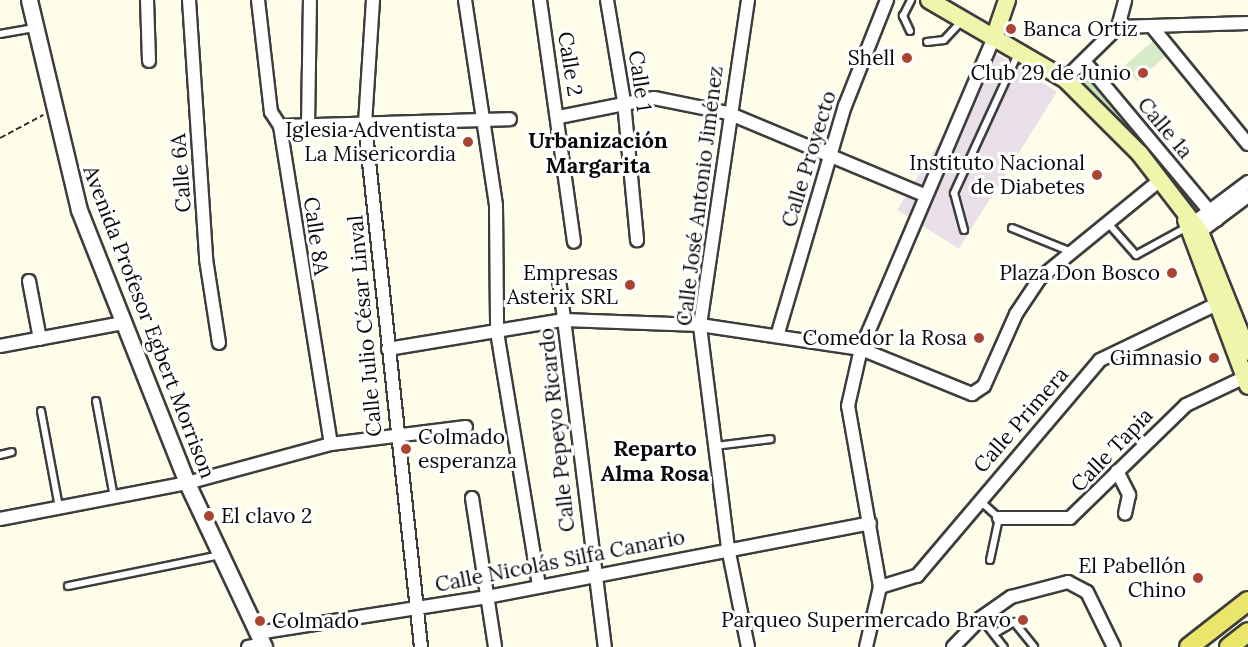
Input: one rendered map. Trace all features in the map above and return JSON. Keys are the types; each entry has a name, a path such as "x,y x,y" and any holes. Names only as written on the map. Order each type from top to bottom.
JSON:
{"main road":[{"path":"929,0 995,35 1065,79 1159,181 1191,224 1248,352"},
{"path":"995,35 1007,0"},
{"path":"1191,224 1215,305 1246,382"},
{"path":"1188,647 1241,606 1248,590"}],"street":[{"name":"Avenida Profesor Egbert Morrison","path":"29,0 73,189 123,323 187,483 221,555 258,643"},
{"path":"147,0 150,62"},
{"name":"Calle 6A","path":"189,0 206,259 219,343"},
{"name":"Calle 8A","path":"258,0 271,112 280,126 331,444"},
{"path":"308,126 310,0"},
{"name":"Calle Julio César Linval","path":"373,0 365,124 388,349 394,436 421,647"},
{"path":"465,0 496,206 497,332 539,586"},
{"name":"Calle 2","path":"540,0 559,117 574,242"},
{"name":"Calle 1","path":"607,0 624,102 638,240"},
{"name":"Calle José Antonio Jiménez","path":"748,0 728,113 700,325 728,548 748,647"},
{"name":"Calle Proyecto","path":"777,333 829,155 887,0"},
{"path":"1065,79 1118,27 1125,0"},
{"path":"1118,27 1153,28 1247,24"},
{"path":"1153,28 1248,144"},
{"path":"866,647 880,587 848,406 861,349 924,195 995,35"},
{"name":"Calle 1a","path":"1084,61 1213,216"},
{"path":"559,117 624,102 654,98 728,113 924,195"},
{"path":"280,126 484,123 510,119"},
{"path":"388,349 564,320 700,325 777,333 861,349 955,391 978,391 1026,295 1069,251 1159,181"},
{"path":"1213,216 1248,182"},
{"path":"1191,224 1213,216 1248,196"},
{"name":"Calle Pepeyo Ricardo","path":"559,279 592,573 605,647"},
{"path":"29,281 40,339"},
{"name":"Calle Primera","path":"880,587 917,576 978,500 1100,360 1215,305"},
{"path":"0,346 123,323"},
{"name":"Calle Tapia","path":"999,518 1070,518 1200,394 1246,382"},
{"path":"0,519 187,483 331,444 466,427"},
{"path":"1118,471 1129,495 1125,514"},
{"path":"472,498 495,647"},
{"name":"Calle Nicolás Silfa Canario","path":"258,643 416,608 488,597 592,573 870,523"},
{"path":"953,647 981,618 1011,597 1077,583 1114,647"}],"lane":[{"path":"910,31 903,16 911,0"},
{"path":"927,42 944,40 964,18"},
{"path":"0,34 35,28"},
{"path":"964,230 954,193 981,124 1020,51"},
{"path":"1107,222 1136,255 1191,224"},
{"path":"1012,228 1069,251"},
{"path":"96,402 114,497"},
{"path":"41,411 59,507"},
{"path":"715,446 771,439"},
{"path":"0,455 12,452"},
{"path":"978,500 999,518 990,560"},
{"path":"68,586 221,555"},
{"path":"981,618 1004,647"},
{"path":"994,634 1014,622 1034,647"}],"path":[{"path":"0,138 54,108"}],"shaded area":[{"path":"995,53 1057,92 959,249 897,210"}],"green space":[{"path":"1154,40 1167,55 1137,81 1124,66"},
{"path":"1089,76 1203,212 1194,219 1081,83"}],"place":[{"name":"Banca Ortiz","path":"1011,29"},
{"name":"Shell","path":"907,58"},
{"name":"Club 29 de Junio","path":"1143,73"},
{"name":"Iglesia Adventista La Misericordia","path":"468,142"},
{"name":"Instituto Nacional de Diabetes","path":"1097,175"},
{"name":"Plaza Don Bosco","path":"1172,273"},
{"name":"Empresas Asterix SRL","path":"630,285"},
{"name":"Comedor la Rosa","path":"979,338"},
{"name":"Gimnasio","path":"1214,358"},
{"name":"Colmado esperanza","path":"406,449"},
{"name":"El clavo 2","path":"209,516"},
{"name":"El Pabellón Chino","path":"1198,578"},
{"name":"Parqueo Supermercado Bravo","path":"1023,620"},
{"name":"Colmado","path":"260,621"}],"district":[{"name":"Urbanización Margarita","path":"598,152"},
{"name":"Reparto Alma Rosa","path":"655,461"}]}
